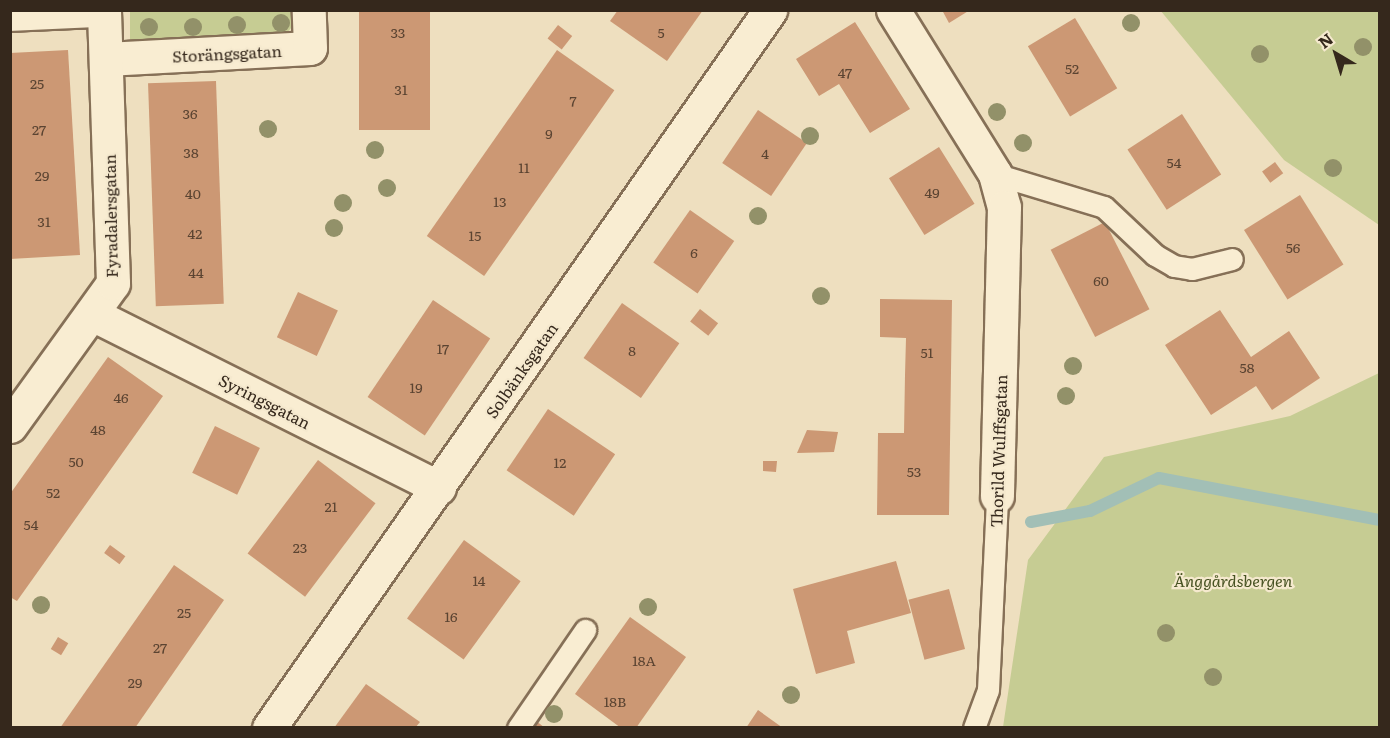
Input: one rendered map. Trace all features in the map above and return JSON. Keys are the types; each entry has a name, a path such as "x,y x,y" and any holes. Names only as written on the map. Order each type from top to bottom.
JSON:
{"street":[{"path":"10,14 95,10"},
{"name":"Fyradalersgatan","path":"10,426 113,282 104,10"},
{"name":"Storängsgatan","path":"106,59 310,48 309,10"},
{"name":"Solbänksgatan","path":"269,728 439,489 770,10"},
{"name":"Thorild Wulffsgatan","path":"893,10 994,174 1004,207 997,496"},
{"name":"Syringsgatan","path":"92,314 439,489"}],"lane":[{"path":"994,174 1104,207 1155,255 1174,266 1192,269 1232,260"},
{"name":"Thorild Wulffsgatan","path":"974,728 988,690 997,496"},
{"path":"518,728 585,630"}],"green space":[{"path":"1160,10 1379,11 1379,225 1284,160"},
{"path":"130,11 295,11 296,22 287,33 130,42"},
{"name":"Änggårdsbergen","path":"1379,373 1379,727 1003,727 1028,560 1104,457 1290,416"}],"building":[{"path":"359,10 430,10 430,130 359,130"},
{"path":"618,10 703,10 667,61 610,21"},
{"path":"942,10 970,10 949,23"},
{"path":"1075,18 1117,88 1070,117 1028,46"},
{"path":"855,22 910,109 870,133 839,84 819,96 796,59"},
{"path":"558,25 572,36 562,49 548,38"},
{"path":"68,50 80,255 10,259 10,53"},
{"path":"557,50 614,90 484,276 427,236"},
{"path":"216,81 224,304 156,306 148,83"},
{"path":"758,110 807,143 771,196 722,163"},
{"path":"1182,114 1221,174 1167,210 1127,149"},
{"path":"939,147 975,204 924,235 889,178"},
{"path":"1275,162 1283,173 1270,183 1262,171"},
{"path":"1300,195 1343,265 1287,300 1244,230"},
{"path":"690,210 734,241 698,293 653,262"},
{"path":"1105,222 1149,309 1095,337 1051,250"},
{"path":"298,292 338,311 317,356 277,337"},
{"path":"880,299 952,300 949,515 877,515 878,433 904,433 906,338 880,337"},
{"path":"433,300 490,339 425,436 368,397"},
{"path":"622,303 679,343 641,398 584,358"},
{"path":"700,309 718,323 708,336 690,322"},
{"path":"1220,310 1251,357 1289,331 1320,378 1272,410 1256,386 1211,415 1165,345"},
{"path":"108,357 163,396 17,601 10,597 10,494"},
{"path":"548,409 615,454 574,516 507,470"},
{"path":"215,426 260,448 237,495 192,473"},
{"path":"807,430 838,432 834,452 797,453"},
{"path":"318,460 376,503 305,597 248,553"},
{"path":"763,461 777,461 776,472 763,471"},
{"path":"464,540 521,581 464,660 407,618"},
{"path":"110,545 125,556 119,564 104,553"},
{"path":"896,561 911,613 847,631 855,663 816,674 793,589"},
{"path":"174,565 224,600 135,728 60,728"},
{"path":"949,589 965,649 924,660 908,600"},
{"path":"630,617 686,657 636,728 621,728 575,694"},
{"path":"58,637 68,643 61,655 51,649"},
{"path":"366,684 420,722 415,728 334,728"},
{"path":"758,710 783,728 746,728"},
{"path":"535,720 545,728 530,728"}],"waterway":[{"path":"1031,522 1090,511 1159,478 1380,520"}]}
